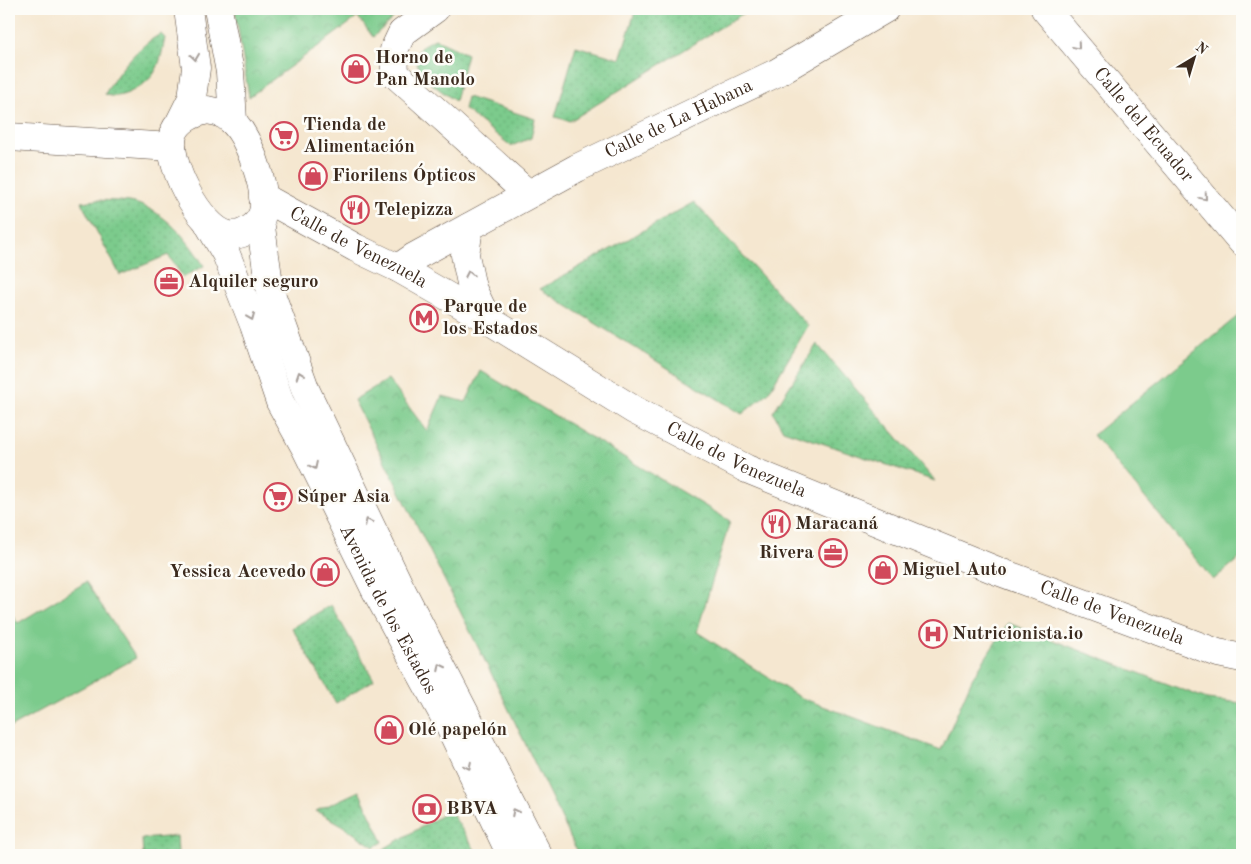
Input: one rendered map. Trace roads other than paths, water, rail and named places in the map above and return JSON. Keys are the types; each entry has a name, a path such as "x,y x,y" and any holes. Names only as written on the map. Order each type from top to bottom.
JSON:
{"street":[{"path":"176,135 193,113 207,110 222,113 233,121 245,138 254,158 260,179 261,208 253,227 237,235 220,232 209,225 193,204 176,164 176,135 192,98 196,68 188,9"},
{"path":"218,9 230,72 233,121"},
{"path":"435,9 402,34 394,50 396,74 528,194"},
{"name":"Calle de La Habana","path":"398,268 414,257 577,168 776,72 885,9"},
{"name":"Calle del Ecuador","path":"1045,9 1242,242"},
{"path":"9,137 176,135"},
{"name":"Calle de Venezuela","path":"261,208 398,268 487,319 634,410 747,469 1000,572 1218,653 1242,658"},
{"name":"Avenida de los Estados","path":"261,208 270,291 306,390 396,580 538,855"},
{"name":"Avenida de los Estados","path":"209,225 226,254 254,325 280,402 375,589 448,723 511,855"},
{"path":"469,227 465,255 472,288 487,319"}],"place":[{"name":"Horno de Pan Manolo","path":"356,69"},
{"name":"Tienda de Alimentación","path":"284,136"},
{"name":"Fiorilens Ópticos","path":"313,176"},
{"name":"Telepizza","path":"355,210"},
{"name":"Alquiler seguro","path":"169,282"},
{"name":"Parque de los Estados","path":"424,318"},
{"name":"Súper Asia","path":"278,497"},
{"name":"Maracaná","path":"776,524"},
{"name":"Rivera","path":"833,553"},
{"name":"Miguel Auto","path":"883,570"},
{"name":"Yessica Acevedo","path":"325,572"},
{"name":"Nutricionista.io","path":"933,634"},
{"name":"Olé papelón","path":"389,730"},
{"name":"BBVA","path":"427,809"}]}
